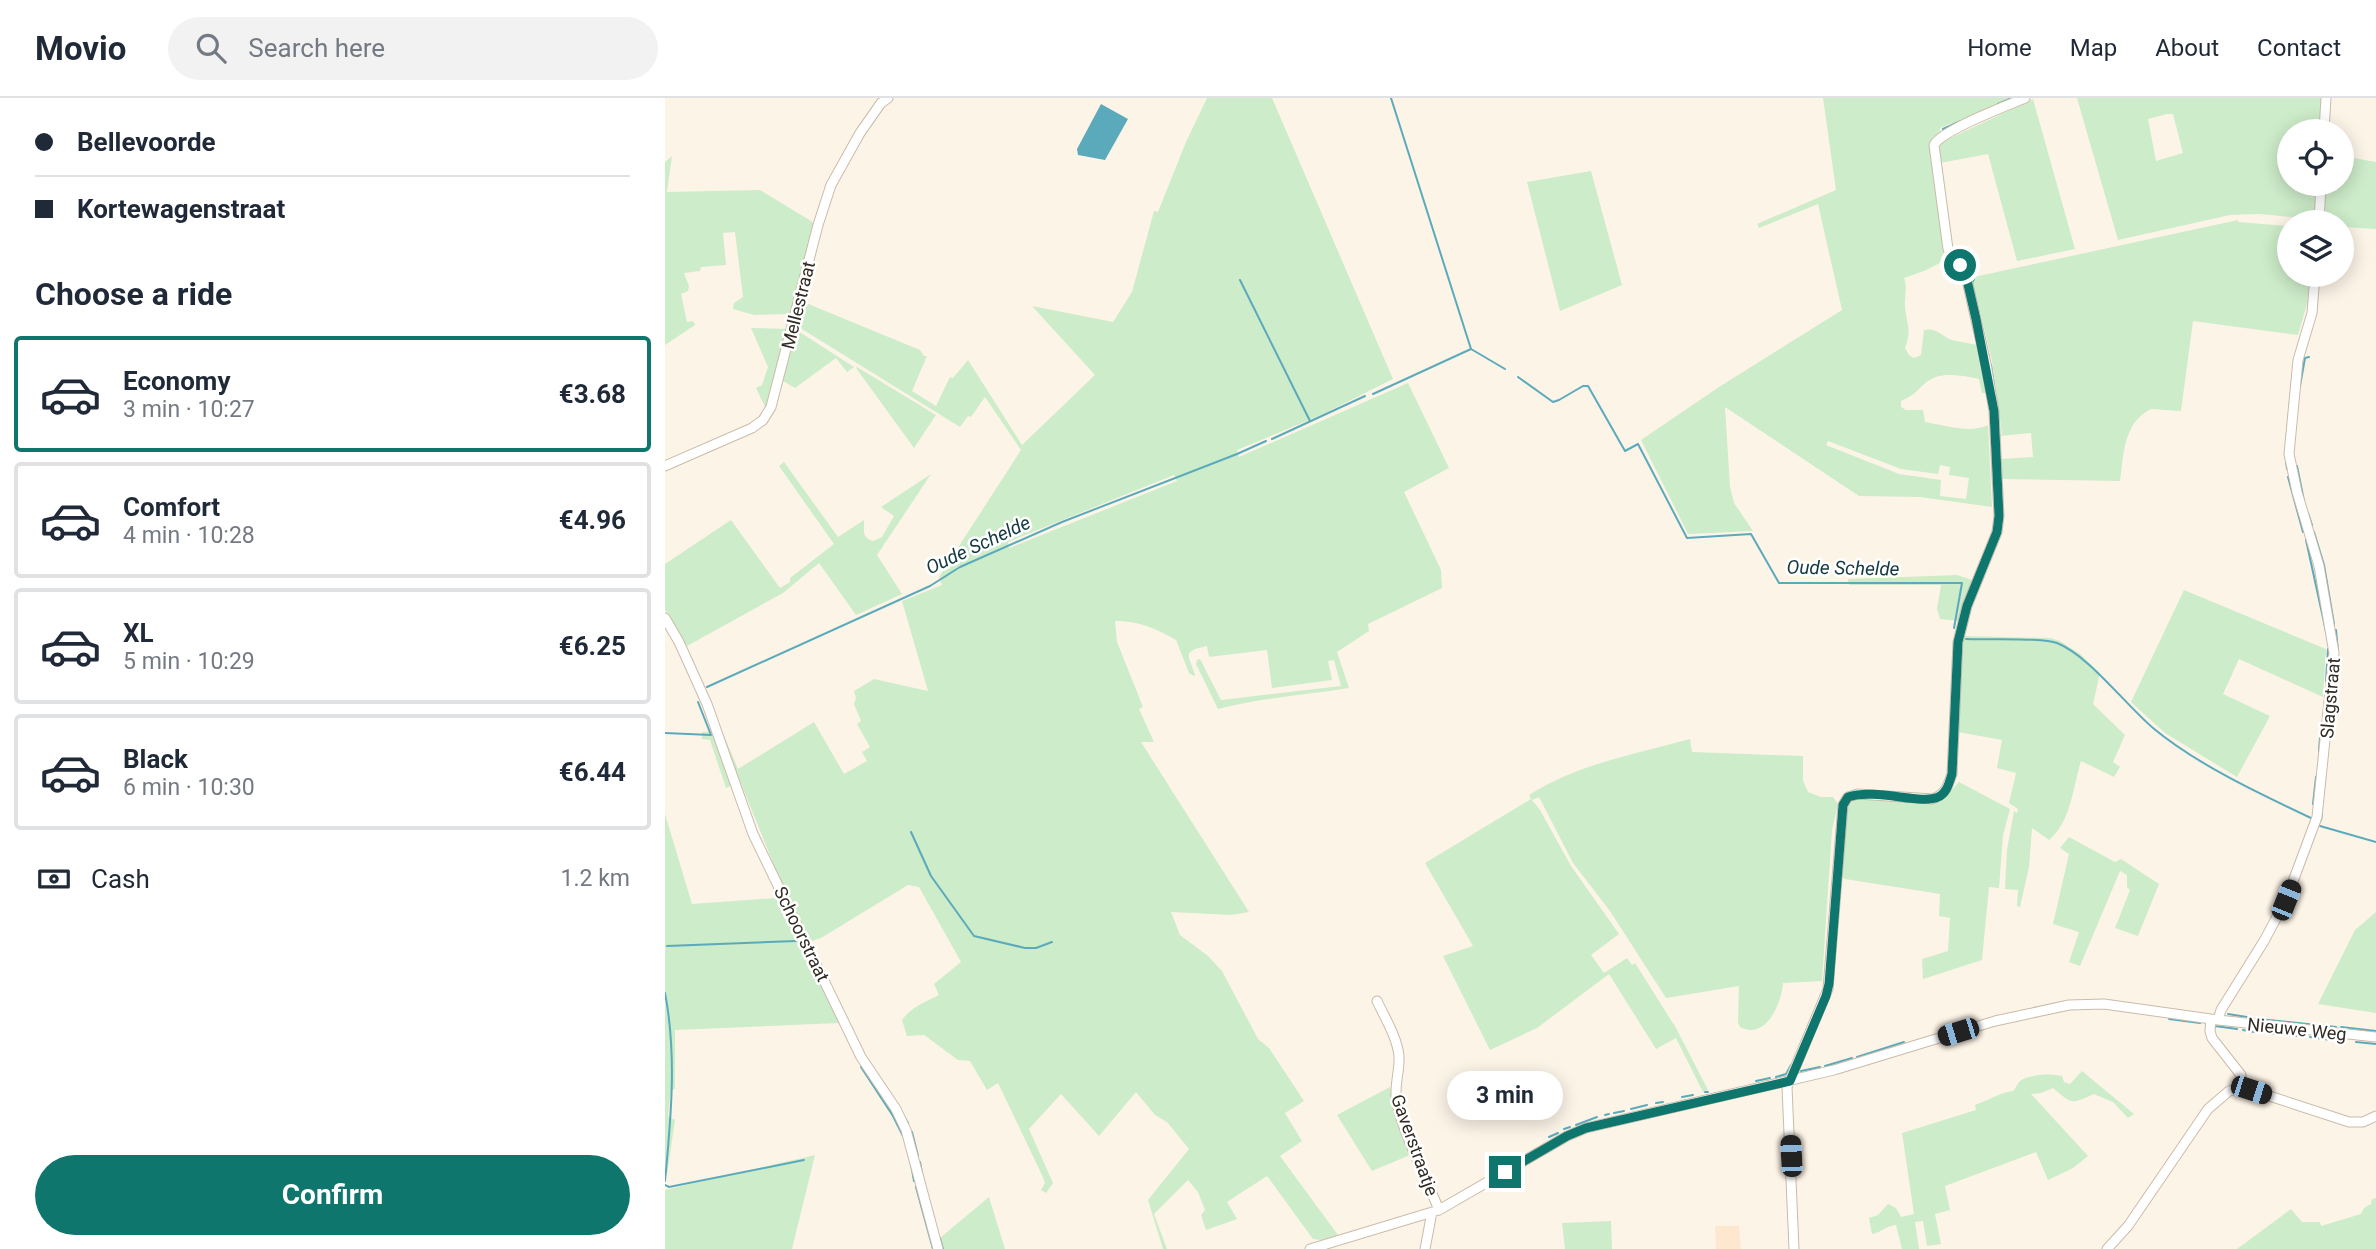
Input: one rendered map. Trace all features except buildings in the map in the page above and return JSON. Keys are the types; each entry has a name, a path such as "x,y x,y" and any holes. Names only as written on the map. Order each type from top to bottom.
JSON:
{"street":[{"name":"Mellestraat","path":"665,466 752,428 763,420 771,407 818,225 831,185 860,133 881,103 888,98"},
{"path":"1794,1249 1787,1087 1829,984 1843,805 1848,797 1858,794 1932,799 1946,790 1952,774 1960,630 1997,532 1999,516 1994,411 1966,276 1948,249 1933,149 1936,140 1951,131 2025,98"},
{"path":"2325,119 2326,98"},
{"name":"Slagstraat","path":"2215,1020 2286,900 2314,830 2319,802 2335,653 2319,566 2297,492 2289,454 2298,360 2312,313 2314,287"},
{"name":"Schoorstraat","path":"665,618 682,648 707,704 742,808 758,844 861,1056 896,1109 906,1130 938,1249"},
{"name":"Gaverstraatje","path":"1377,1001 1396,1042 1399,1058 1394,1088 1397,1105 1435,1211 1425,1249"},
{"name":"Nieuwe Weg","path":"1310,1249 1435,1211 1567,1136 1586,1128 1844,1068 1995,1021 2063,1006 2104,1004 2215,1020 2376,1037"},
{"path":"2215,1020 2210,1034 2241,1075 2242,1088"},
{"path":"2107,1249 2132,1220 2200,1119 2224,1094 2242,1088 2349,1122 2363,1122 2376,1116"}],"shaded area":[{"path":"1715,1226 1739,1226 1741,1249 1716,1249"}],"green space":[{"path":"1207,98 1272,98 1393,379 1319,416 1237,450 1239,457 1408,383 1449,468 1404,492 1441,570 1442,588 1368,624 1369,631 1337,652 1349,688 1267,699 1218,709 1196,664 1197,660 1200,659 1221,700 1341,686 1334,660 1328,661 1332,680 1272,688 1267,650 1209,657 1207,646 1189,653 1194,676 1189,673 1176,640 1147,626 1115,621 1117,642 1143,707 1139,709 1154,742 1141,742 1249,912 1231,915 1171,912 1180,935 1208,956 1222,971 1258,1039 1269,1048 1304,1101 1285,1113 1302,1141 1280,1156 1338,1235 1321,1240 1313,1239 1267,1176 1227,1202 1237,1219 1206,1230 1201,1215 1205,1210 1198,1192 1188,1180 1154,1214 1167,1249 1163,1249 1148,1200 1189,1149 1167,1122 1155,1115 1136,1092 1099,1136 1061,1094 1029,1129 1053,1183 1046,1193 1041,1190 1045,1183 1042,1175 998,1083 987,1090 970,1061 958,1060 924,1035 907,1036 902,1020 914,1008 939,995 934,984 961,962 919,887 908,885 821,938 809,942 784,890 740,781 726,788 710,740 702,739 702,732 722,731 738,769 814,722 844,774 867,761 862,752 870,747 857,724 861,721 854,704 854,691 874,679 928,691 902,601 942,585 939,577 1021,450 985,397 960,427 797,326 804,304 920,350 927,356 912,391 936,406 950,377 953,378 968,360 1022,445 1095,375 1032,306 1113,322 1132,292 1154,211 1158,212","holes":["1174,475 1177,481 1009,548 1008,542"]},
{"path":"1823,98 2016,98 1953,126 1952,123 1940,128 1938,136 1948,259 1904,278 1909,332 1905,348 1909,355 1914,358 1921,355 1924,330 1932,330 1952,340 1977,345 1986,393 1982,393 1979,379 1940,376 1928,381 1901,401 1901,407 1906,410 1923,410 1925,422 1949,427 1973,429 1988,425 1992,507 1920,497 1859,496 1725,407 1730,487 1734,503 1753,531 1688,534 1641,440 1719,387 1842,310 1818,204 1759,228 1757,224 1836,190","holes":["1828,441 1901,469 1938,474 1940,465 1950,467 1949,475 1969,478 1966,499 1940,496 1941,480 1899,474 1826,445"]},
{"path":"2077,98 2324,98 2323,119 2277,119 2277,196 2318,196 2317,210 2277,210 2277,216 2230,215 2118,240","holes":["2173,114 2183,153 2156,161 2148,119"]},
{"path":"2033,99 2075,249 2017,261 1988,154 1940,163 1940,143"},
{"path":"672,156 667,192 760,190 816,224 792,310 788,314 754,315 733,309 734,303 743,297 735,232 723,233 726,265 701,267 700,271 684,273 689,286 688,291 681,294 687,322 693,321 695,325 665,345 665,162"},
{"path":"2354,158 2376,162 2376,229 2354,228 2354,210 2323,210 2324,196 2354,196"},
{"path":"1591,171 1622,285 1560,311 1527,182"},
{"path":"2238,220 2277,225 2277,287 2309,287 2298,335 2193,321 2181,411 2151,409 2135,422 2124,450 2120,481 2001,479 2000,459 2033,457 2031,433 1999,436 2002,434 1992,361 1973,283 1974,277"},
{"path":"751,328 789,329 766,409 756,388 762,385 768,367"},
{"path":"795,331 854,367 847,372 836,358 795,388 783,381"},
{"path":"856,368 936,415 914,448"},
{"path":"784,462 838,537 864,520 865,535 873,541 882,537 894,516 881,507 931,474 877,555 902,594 856,615 819,563 783,593 687,646 665,610 665,564 731,520 780,588 834,544 779,466"},
{"path":"1957,575 1972,580 1960,621 1940,619 1937,609 1941,585 1849,585 1848,579"},
{"path":"2184,590 2326,649 2323,697 2239,659 2223,694 2270,716 2237,777 2165,733 2131,702"},
{"path":"1964,636 2050,638 2060,641 2080,654 2100,673 2093,704 2125,735 2113,762 2120,767 2114,777 2081,761 2067,814 2056,833 2049,840 2032,828 2029,867 2020,907 2017,906 2018,890 2005,889 2007,850 2014,811 2017,813 2018,809 2009,803 2016,773 1997,768 2002,740 1958,732"},
{"path":"1690,739 1692,752 1803,756 1803,781 1808,792 1821,797 1833,797 1838,804 1832,830 1822,981 1783,983 1780,999 1771,1017 1758,1029 1750,1030 1740,1027 1738,1023 1739,986 1666,998 1610,911 1573,863 1539,797 1532,800 1571,866 1619,934 1591,955 1604,973 1627,958 1632,965 1635,963 1676,1028 1708,1090 1703,1092 1676,1038 1656,1049 1609,974 1537,1028 1490,1050 1443,956 1473,946 1425,863 1531,799 1529,795 1547,784 1607,761"},
{"path":"1959,782 2010,809 2003,835 1999,888 1989,887 1982,960 1923,979 1922,959 1948,951 1950,918 1939,916 1940,894 1845,879 1841,876 1848,807 1855,799 1861,798 1940,802"},
{"path":"665,814 692,904 776,898 796,933 839,1023 675,1030 675,1089 671,1090 668,1116 675,1120 667,1175 665,1175"},
{"path":"2069,837 2115,862 2121,859 2159,884 2138,936 2115,928 2130,890 2127,887 2127,875 2120,871 2080,966 2069,962 2079,932 2053,924 2069,854 2060,848"},
{"path":"2376,912 2376,1013 2318,1004 2355,930"},
{"path":"2082,1071 2134,1114 2128,1118 2113,1102 2094,1094 2072,1101 2053,1088 2031,1094 2088,1156 2073,1168 2048,1180 2036,1152 1945,1186 1950,1210 1935,1214 1941,1244 1927,1246 1923,1221 1915,1222 1919,1249 1902,1249 1896,1225 1872,1234 1869,1218 1878,1215 1888,1204 1896,1208 1901,1217 1914,1214 1902,1133 1976,1110 1975,1105 2013,1091 2020,1081 2029,1077 2057,1075 2070,1084"},
{"path":"1390,1087 1396,1117 1410,1155 1372,1171 1337,1115"},
{"path":"815,1155 792,1249 665,1249 665,1190"},
{"path":"989,1197 1005,1249 944,1249 941,1237"},
{"path":"2376,1198 2376,1249 2237,1249 2291,1209 2302,1222 2320,1222 2321,1226 2361,1214 2364,1208 2371,1204 2372,1199"},
{"path":"1611,1221 1612,1249 1565,1249 1562,1223"}],"water":[{"path":"1101,104 1128,119 1105,160 1078,155 1077,149"}],"waterway":[{"path":"1391,98 1471,349"},
{"path":"1998,104 2012,98"},
{"path":"1943,129 1961,121"},
{"path":"1974,279 1972,283 1989,358"},
{"path":"1240,280 1310,421"},
{"name":"Oude Schelde","path":"1373,394 1471,349 1505,369"},
{"path":"2300,386 2305,358 2309,357"},
{"path":"1991,365 1994,385"},
{"name":"Oude Schelde","path":"1518,377 1553,402 1588,386 1625,451 1638,444 1687,538 1751,534 1779,583 1962,583 1954,628"},
{"path":"2286,443 2292,381"},
{"name":"Oude Schelde","path":"1272,439 1365,396"},
{"name":"Oude Schelde","path":"707,687 930,586 960,567 1062,522 1266,441"},
{"path":"2286,460 2287,469"},
{"path":"2297,466 2304,501"},
{"path":"2288,477 2303,532"},
{"path":"2308,513 2312,525"},
{"path":"2314,532 2324,565 2334,624"},
{"path":"2306,540 2327,636"},
{"path":"2336,630 2338,651"},
{"name":"Oude Schelde","path":"1966,639 2050,641 2069,649 2170,741 2229,778 2311,818"},
{"path":"2326,681 2328,649"},
{"path":"2335,687 2336,671"},
{"name":"Oude Schelde","path":"665,733 711,735 698,702"},
{"path":"2319,751 2320,737"},
{"path":"2313,804 2316,777"},
{"path":"2321,820 2322,813"},
{"name":"Oude Schelde","path":"2320,826 2376,842"},
{"path":"911,832 931,876 974,936 1025,948 1036,948 1052,942"},
{"path":"667,946 796,941"},
{"path":"665,993 672,1063 665,1181"},
{"path":"2228,1014 2253,1018"},
{"path":"2169,1019 2200,1023"},
{"path":"2259,1019 2336,1027"},
{"path":"2214,1029 2215,1026 2237,1029"},
{"path":"2341,1027 2376,1031"},
{"path":"2243,1030 2254,1032"},
{"path":"2263,1032 2284,1035"},
{"path":"2289,1035 2299,1036"},
{"path":"2310,1037 2331,1040"},
{"path":"1857,1057 1904,1042"},
{"path":"2356,1042 2376,1044"},
{"path":"1825,1066 1852,1058"},
{"path":"1776,1077 1786,1074 1791,1065"},
{"path":"861,1067 904,1138"},
{"path":"1801,1071 1820,1067"},
{"path":"1756,1081 1770,1078"},
{"path":"1682,1097 1693,1095"},
{"path":"1656,1103 1663,1102"},
{"path":"1631,1109 1647,1105"},
{"path":"1614,1113 1624,1111"},
{"path":"1605,1115 1609,1114"},
{"path":"903,1115 908,1123"},
{"path":"1576,1125 1597,1117"},
{"path":"1564,1129 1570,1127"},
{"path":"912,1132 918,1156"},
{"path":"1549,1137 1558,1133"},
{"path":"665,1185 669,1187 804,1160"},
{"path":"920,1162 922,1173"},
{"path":"911,1164 914,1181"},
{"path":"916,1187 933,1249"},
{"path":"940,1238 943,1249"}],"route":[{"path":"1505,1172 1586,1128 1790,1081 1829,984 1843,805 1848,797 1868,793 1932,799 1942,794 1949,785 1952,774 1960,630 1967,606 1989,556 1999,516 1994,411 1966,276 1960,265"}]}
